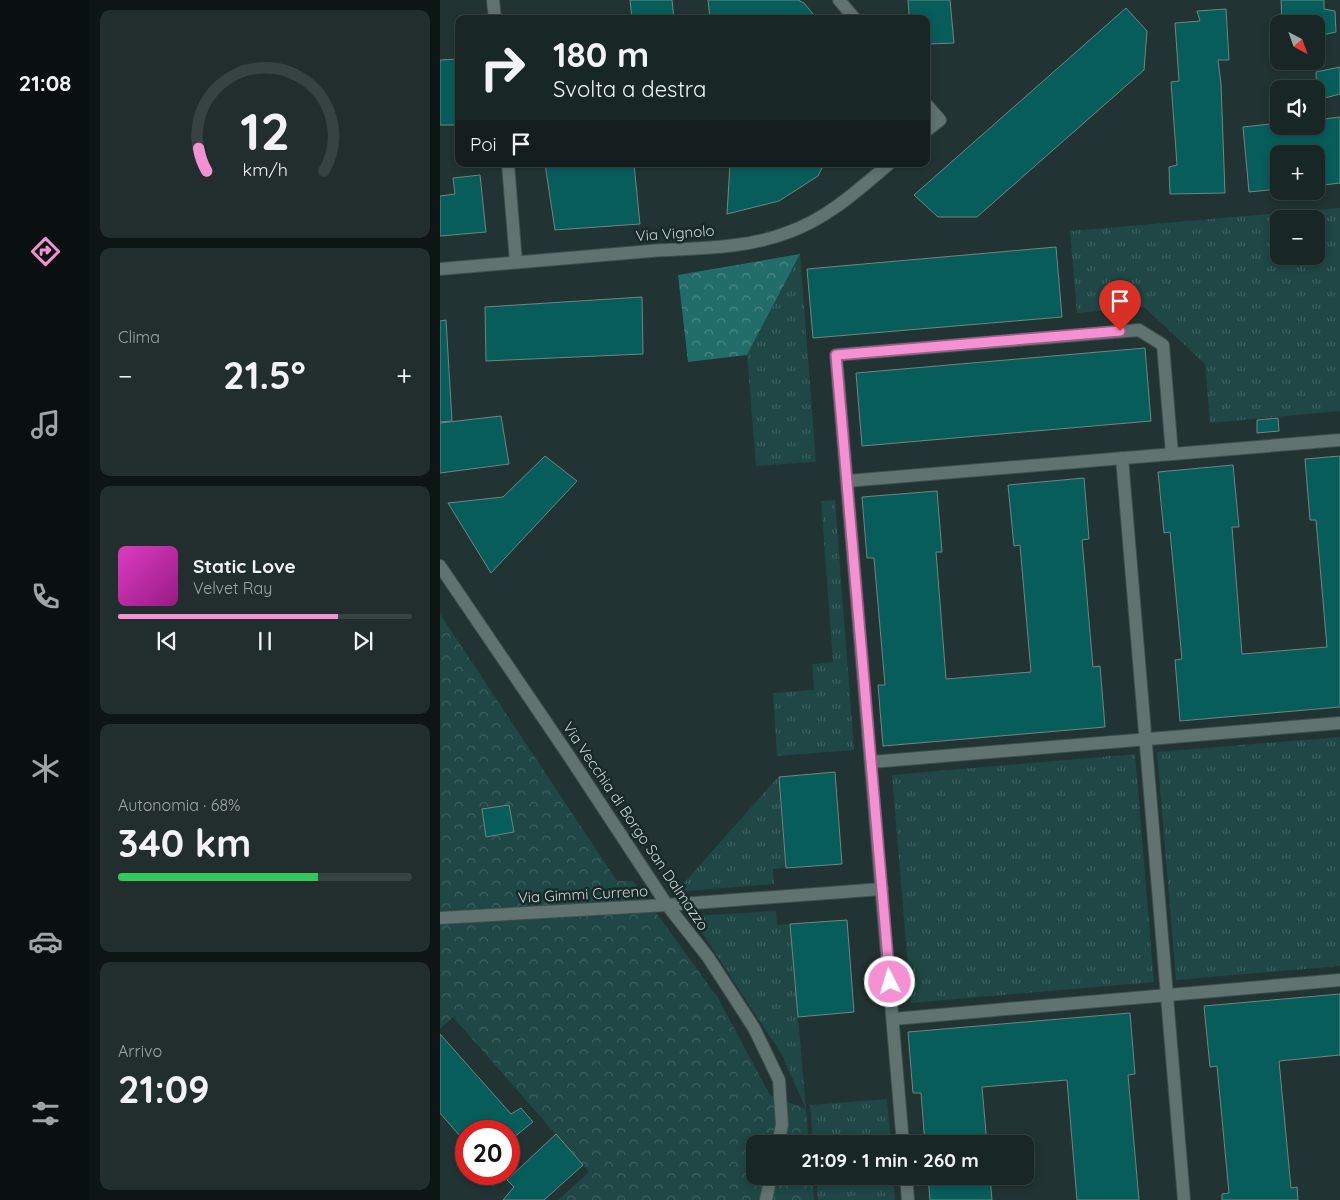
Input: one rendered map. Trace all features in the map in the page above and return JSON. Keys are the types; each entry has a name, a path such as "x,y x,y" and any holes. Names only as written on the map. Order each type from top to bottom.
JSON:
{"street":[{"path":"493,0 495,15"},
{"path":"839,0 852,15"},
{"path":"930,109 940,120 930,128"},
{"path":"508,167 516,262"},
{"name":"Via Vignolo","path":"440,269 749,244 790,232 819,218 848,199 885,167"},
{"path":"902,1135 836,355 1139,330 1163,345 1172,454"},
{"path":"847,481 1340,440"},
{"path":"1122,458 1184,1200"},
{"name":"Via Vecchia di Borgo San Dalmazzo","path":"440,566 667,905 708,957 749,1020 779,1080 782,1126 780,1135"},
{"path":"871,762 1340,723"},
{"name":"Via Gimmi Curreno","path":"440,918 667,905 882,889"},
{"path":"893,1019 1340,980"},
{"path":"766,1200 769,1185"},
{"path":"907,1185 908,1200"}],"green space":[{"path":"1340,208 1340,411 1210,423 1205,364 1144,307 1077,313 1070,231 1270,214 1270,265 1325,265 1325,210 1317,210"},
{"path":"800,254 816,462 756,466 747,355"},
{"path":"800,254 747,355 688,362 678,275"},
{"path":"835,500 854,750 777,756 773,693 814,690 812,664 833,662 821,501"},
{"path":"440,614 617,881 633,881 718,998 770,1095 806,1109 808,1135 746,1135 746,1185 813,1185 814,1200 558,1200 589,1172 453,1017 440,1029"},
{"path":"1340,737 1340,966 1176,980 1157,752"},
{"path":"1135,754 1154,982 911,1003 892,775"},
{"path":"778,777 786,868 773,869 774,884 676,892"},
{"path":"776,911 777,925 790,924 806,1109 782,1055 691,916"},
{"path":"887,1099 890,1135 812,1135 810,1105"},
{"path":"817,1185 894,1185 895,1200 818,1200"}],"building":[{"path":"630,0 672,0 674,15 632,15"},
{"path":"708,0 798,0 804,3 814,15 710,15"},
{"path":"908,0 950,0 954,43 930,44 930,15 909,14"},
{"path":"1281,0 1324,0 1324,9 1335,11 1336,32 1325,35 1325,15 1282,15"},
{"path":"1126,8 1147,31 1144,70 977,217 938,217 914,195"},
{"path":"1226,9 1229,60 1218,60 1221,84 1225,193 1170,194 1169,167 1177,165 1171,82 1179,81 1175,23 1200,21 1197,11"},
{"path":"455,59 455,125 440,125 440,60"},
{"path":"1340,67 1340,94 1325,98 1325,80 1316,80 1316,72"},
{"path":"1340,117 1340,183 1325,185 1325,145 1270,145 1270,190 1249,192 1243,127 1270,124 1270,135 1325,135 1325,119"},
{"path":"545,167 634,167 640,224 555,230"},
{"path":"730,167 822,167 818,176 779,201 727,214"},
{"path":"480,175 486,232 440,236 440,196 455,194 453,178"},
{"path":"1056,247 1062,317 813,338 807,269"},
{"path":"642,297 643,354 486,361 485,307"},
{"path":"446,320 452,421 440,422 440,321"},
{"path":"1145,348 1151,421 862,446 856,373"},
{"path":"501,416 509,464 440,473 440,423"},
{"path":"1278,418 1279,431 1257,433 1257,420"},
{"path":"545,456 577,481 491,573 448,503 503,497"},
{"path":"1340,456 1340,707 1180,721 1175,660 1182,659 1170,532 1164,533 1158,472 1233,465 1239,527 1232,527 1242,654 1327,647 1316,520 1310,520 1305,459"},
{"path":"1084,478 1089,539 1082,540 1093,667 1100,666 1105,727 883,746 878,685 885,685 874,558 867,558 862,497 937,491 942,552 936,552 946,679 1031,672 1020,545 1014,546 1008,485"},
{"path":"835,772 842,864 786,868 779,777"},
{"path":"509,805 514,832 486,837 482,809"},
{"path":"847,920 854,1012 798,1017 790,924"},
{"path":"1340,994 1340,1055 1279,1061 1291,1188 1297,1187 1298,1200 1222,1200 1222,1194 1229,1193 1217,1066 1210,1067 1204,1006"},
{"path":"1130,1013 1135,1074 1128,1075 1139,1200 1077,1200 1067,1080 982,1087 986,1135 924,1135 921,1093 913,1093 908,1032"},
{"path":"440,1034 511,1114 521,1108 533,1122 520,1132 520,1120 455,1120 455,1130 440,1113"},
{"path":"556,1134 583,1165 544,1200 503,1200 514,1187 512,1185 520,1185 520,1168"},
{"path":"929,1185 991,1185 992,1200 930,1200"}],"route":[{"path":"890,982 836,355 1120,331"}]}
